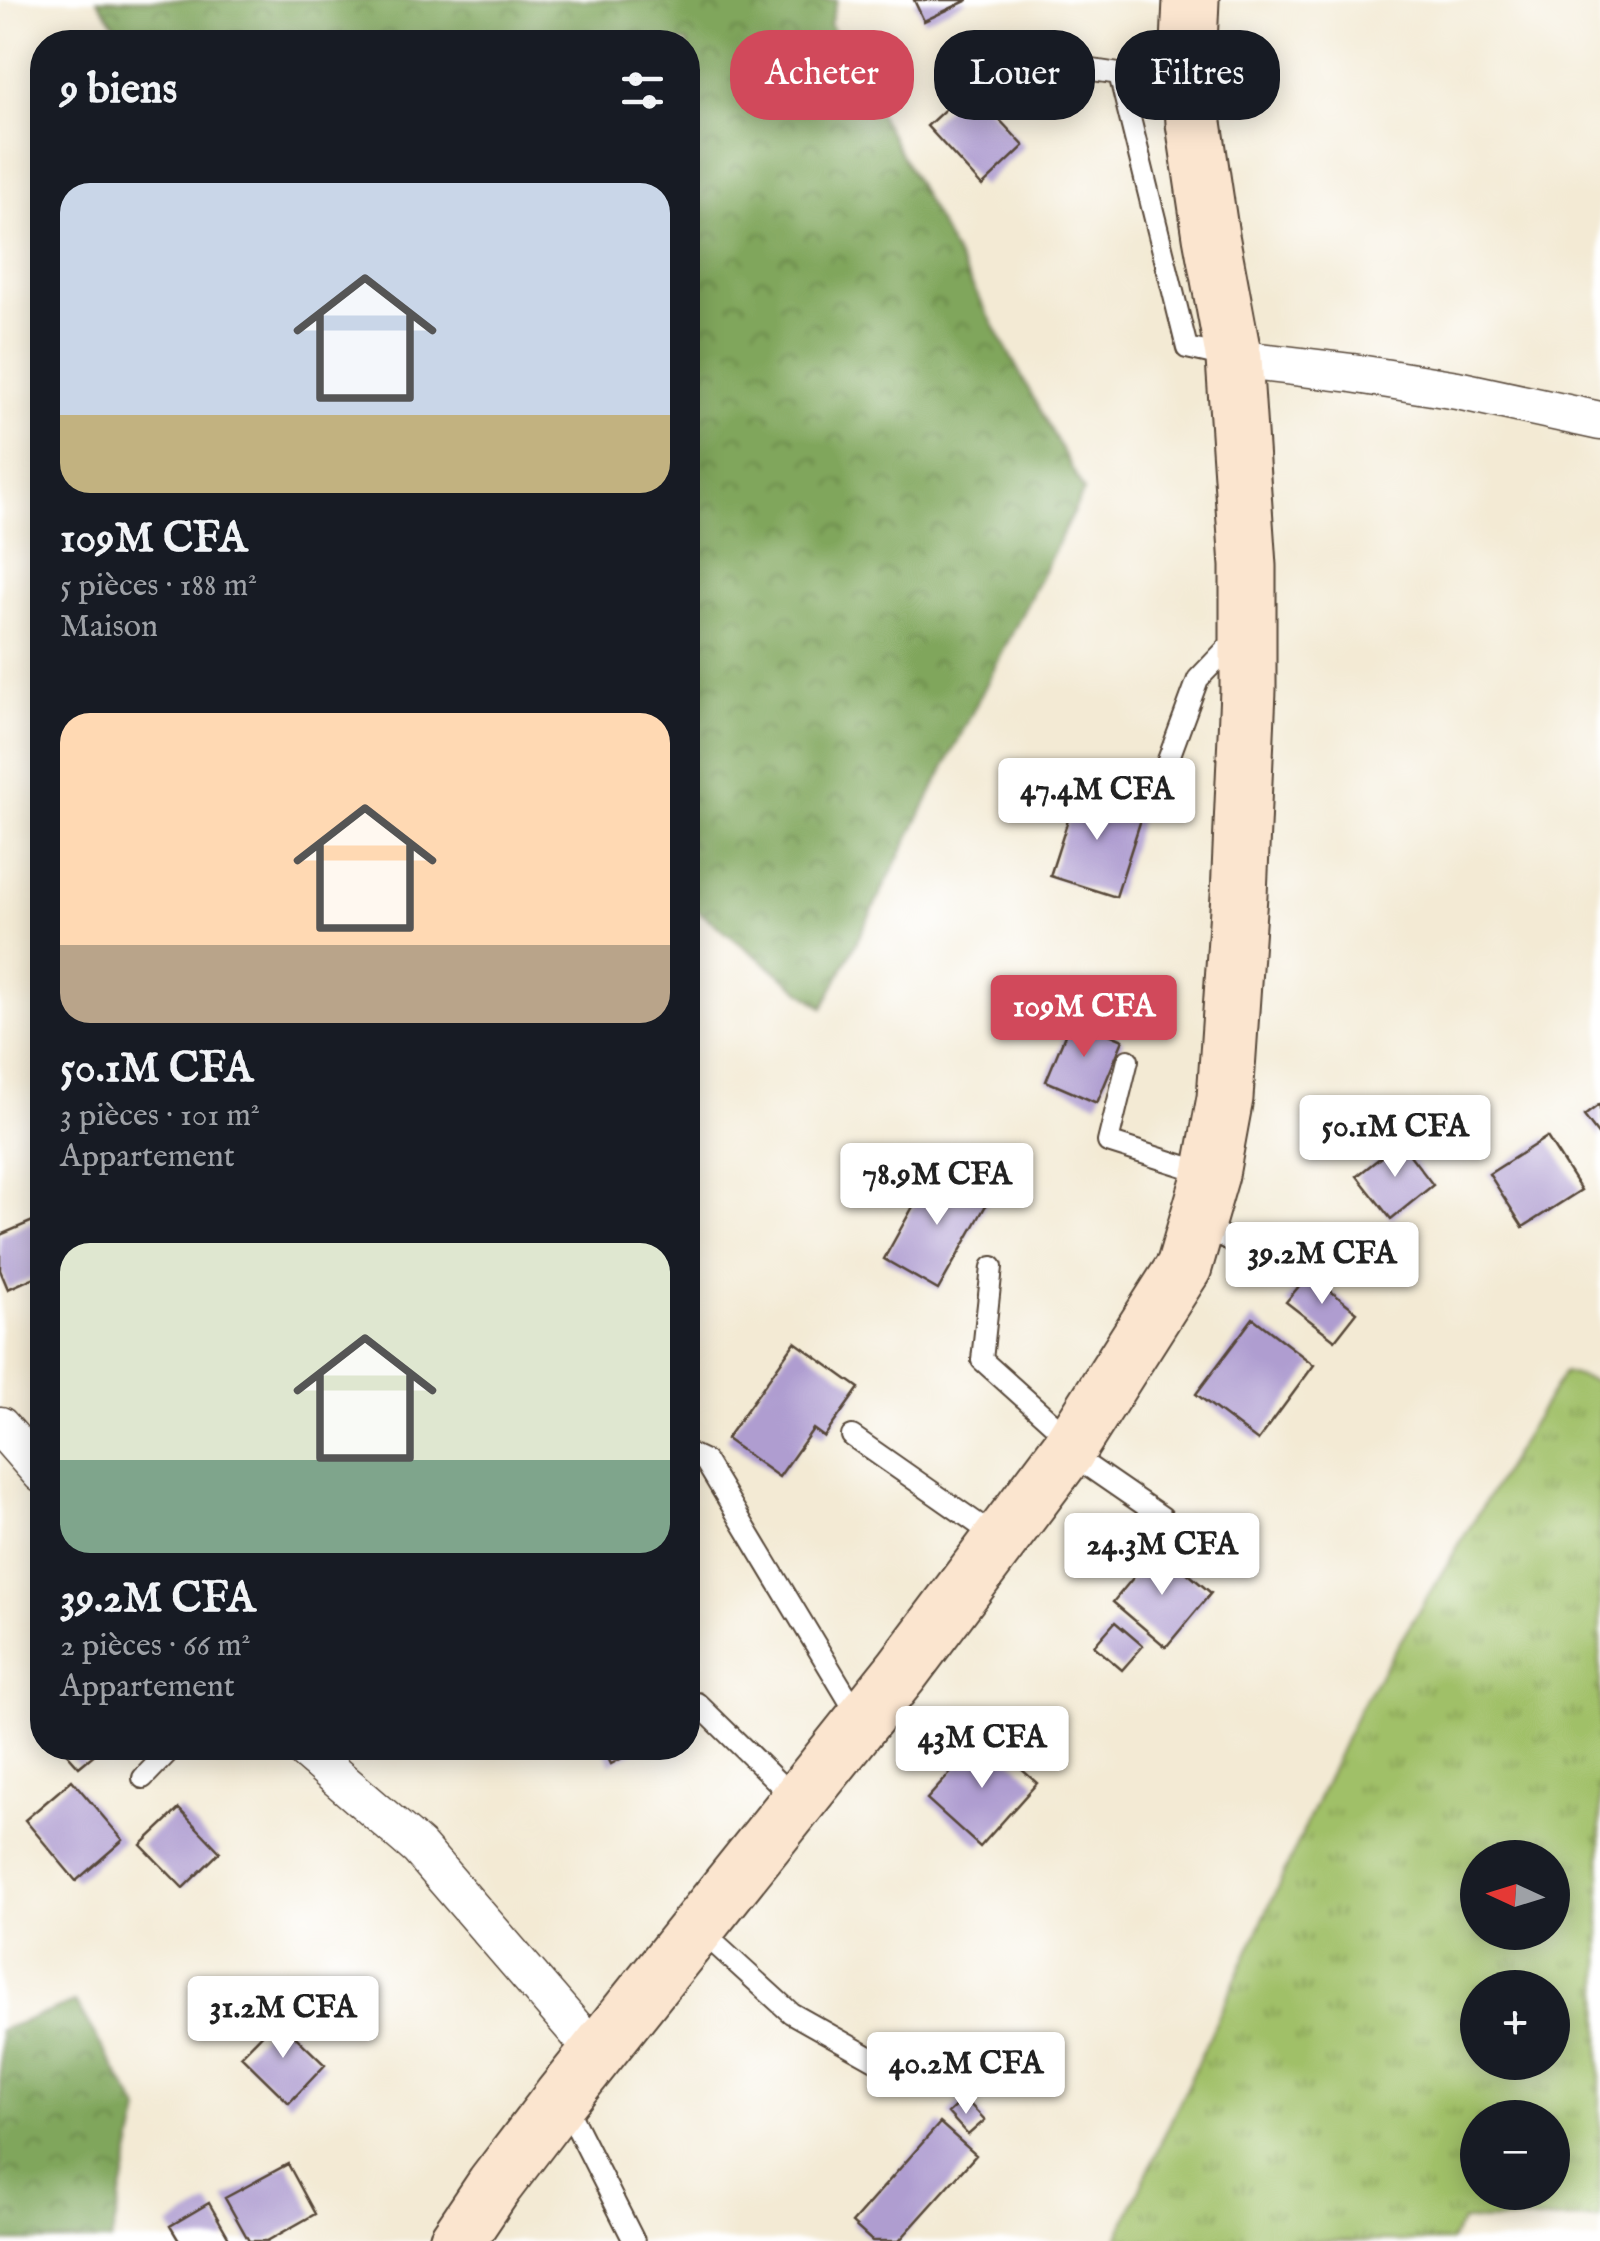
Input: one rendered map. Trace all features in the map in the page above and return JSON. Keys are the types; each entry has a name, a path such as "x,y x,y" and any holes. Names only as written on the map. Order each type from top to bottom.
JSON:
{"street":[{"path":"457,2241 596,2053 861,1721 1070,1447 1184,1267 1204,1198 1225,1098 1248,690 1248,566 1234,359 1194,123 1191,0"},
{"path":"1234,359 1422,384 1600,421"},
{"path":"0,1426 30,1460"},
{"path":"317,1760 419,1848 596,2053"}],"lane":[{"path":"1095,70 1119,74 1187,348 1234,359"},
{"path":"1164,771 1198,680 1248,627"},
{"path":"1128,1060 1108,1142 1204,1198 1272,1264"},
{"path":"992,1267 982,1360 1070,1447 1162,1517"},
{"path":"852,1436 1001,1539"},
{"path":"700,1459 861,1721"},
{"path":"700,1706 798,1801"},
{"path":"143,1778 160,1760"},
{"path":"696,1927 791,2014 898,2074"},
{"path":"562,2098 634,2241"}],"green space":[{"path":"97,0 837,0 830,24 833,30 730,30 730,120 882,120 1084,491 823,1008 700,912 700,30 118,30"},
{"path":"1564,1372 1600,1383 1600,2219 1463,2221 1450,2241 1116,2241 1359,1709"},
{"path":"75,2002 140,2111 111,2241 0,2241 0,2030"}],"building":[{"path":"914,0 968,0 924,21"},
{"path":"934,120 1000,120 1024,146 982,186 927,126"},
{"path":"1078,789 1144,810 1116,897 1050,876"},
{"path":"1072,1018 1123,1040 1097,1103 1046,1081"},
{"path":"1600,1104 1600,1137 1584,1116"},
{"path":"1547,1137 1581,1190 1523,1227 1489,1174"},
{"path":"1400,1142 1433,1185 1391,1219 1357,1176"},
{"path":"935,1167 990,1198 938,1290 884,1259"},
{"path":"30,1222 30,1279 8,1289 0,1270 0,1235"},
{"path":"1309,1274 1357,1312 1335,1340 1286,1302"},
{"path":"1253,1318 1314,1365 1258,1441 1196,1394"},
{"path":"795,1342 859,1388 824,1437 813,1429 779,1477 726,1439"},
{"path":"1158,1548 1211,1593 1166,1647 1113,1602"},
{"path":"1115,1622 1143,1646 1122,1670 1094,1646"},
{"path":"984,1736 1037,1783 980,1847 927,1799"},
{"path":"72,1780 123,1840 76,1881 25,1820"},
{"path":"179,1809 220,1852 183,1888 141,1845"},
{"path":"277,2019 325,2065 289,2103 241,2056"},
{"path":"964,2098 985,2120 968,2135 948,2113"},
{"path":"940,2123 976,2155 899,2241 872,2241 852,2223"},
{"path":"288,2164 315,2214 267,2241 249,2241 225,2198"},
{"path":"209,2203 229,2238 179,2241 170,2226"}]}
